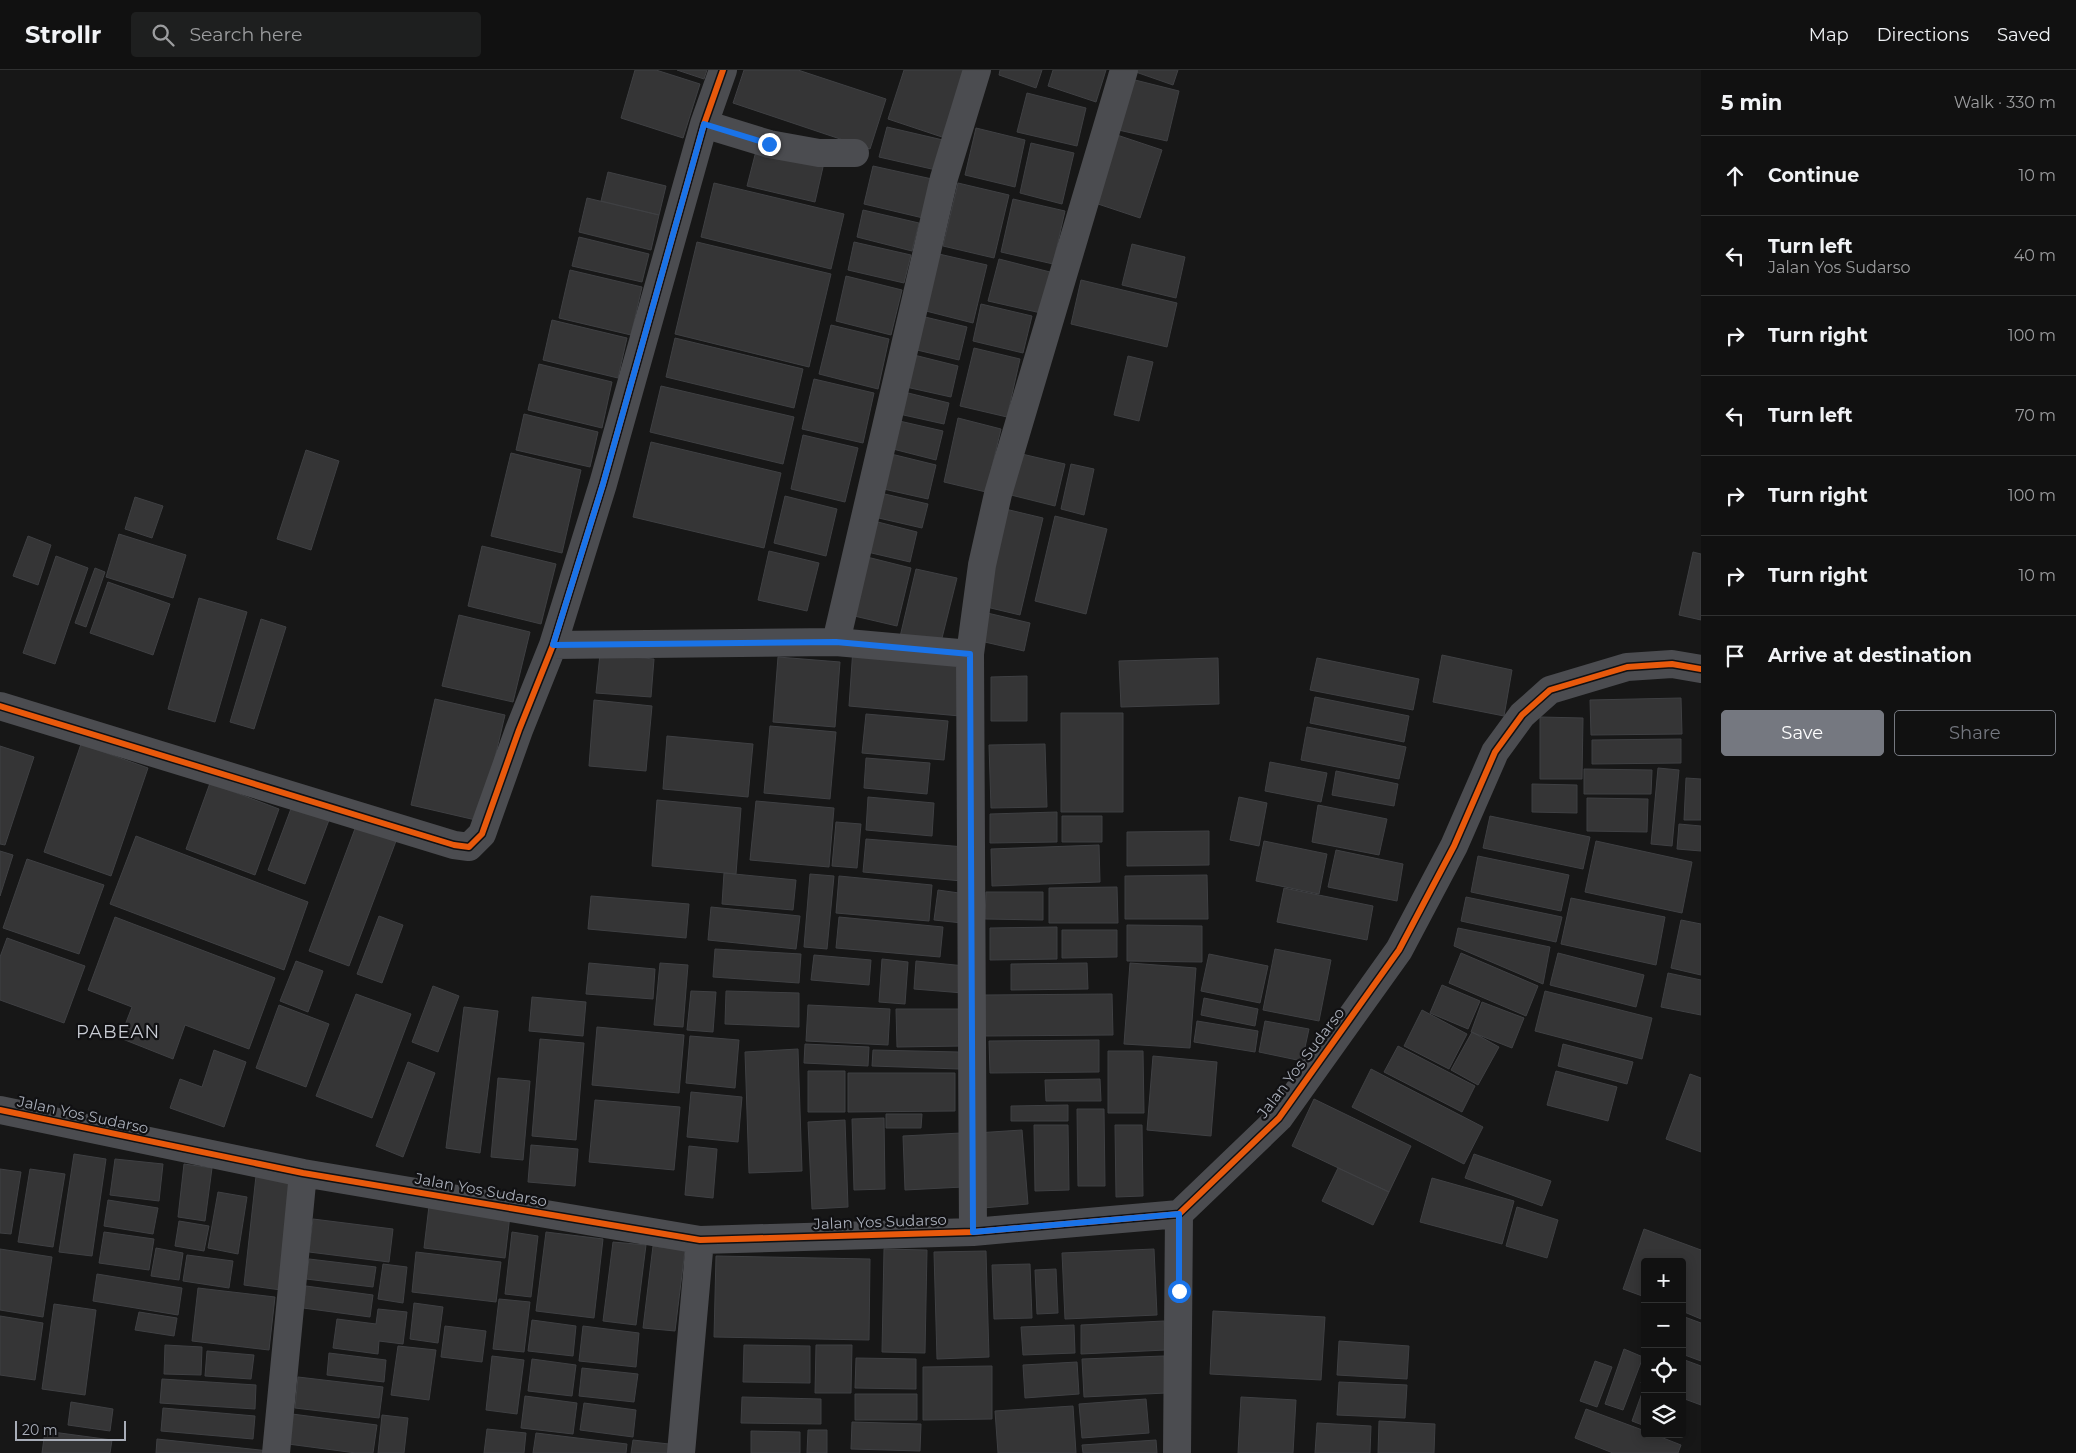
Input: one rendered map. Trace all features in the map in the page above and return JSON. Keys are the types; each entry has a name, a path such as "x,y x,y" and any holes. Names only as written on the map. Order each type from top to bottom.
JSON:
{"street":[{"path":"0,706 454,845 469,847 482,834 518,730 553,645 603,484 704,124 722,70"},
{"path":"836,642 944,178 977,70"},
{"path":"973,1232 970,654 982,565 998,494 1124,70"},
{"path":"704,124 769,144 819,153 855,153"},
{"path":"553,645 836,642 970,654"},
{"name":"Jalan Yos Sudarso","path":"0,1110 303,1173 700,1240 973,1232 1179,1214 1279,1118 1399,950 1454,846 1495,752 1522,715 1550,690 1627,667 1672,664 1701,669"},
{"path":"276,1453 303,1173"},
{"path":"1177,1453 1179,1214"},
{"path":"681,1453 700,1240"}],"building":[{"path":"635,70 656,70 700,84 683,138 621,118"},
{"path":"677,70 707,70 704,79"},
{"path":"744,70 798,70 886,99 870,149 733,103"},
{"path":"904,70 965,70 942,137 888,119"},
{"path":"1000,70 1042,70 1036,88 999,75"},
{"path":"1053,70 1106,70 1096,102 1048,86"},
{"path":"1130,70 1178,70 1173,85"},
{"path":"1127,78 1179,91 1167,141 1114,129"},
{"path":"1027,93 1086,108 1077,146 1017,132"},
{"path":"887,127 943,140 936,170 879,157"},
{"path":"976,128 1025,140 1015,187 965,175"},
{"path":"1114,134 1162,150 1140,218 1092,202"},
{"path":"1031,143 1074,153 1062,204 1020,193"},
{"path":"756,151 823,167 815,202 747,186"},
{"path":"873,166 932,179 923,218 864,204"},
{"path":"608,172 666,186 659,215 601,201"},
{"path":"714,183 844,214 831,269 701,237"},
{"path":"958,183 1009,195 994,258 943,246"},
{"path":"587,198 659,215 651,250 579,232"},
{"path":"1013,199 1065,211 1053,264 1001,252"},
{"path":"863,210 919,223 912,251 857,237"},
{"path":"579,237 649,254 642,282 572,266"},
{"path":"697,242 831,274 809,367 675,334"},
{"path":"854,242 911,255 904,283 848,270"},
{"path":"1132,244 1185,257 1176,298 1122,285"},
{"path":"939,254 987,265 973,323 926,311"},
{"path":"999,259 1050,272 1041,313 988,301"},
{"path":"570,270 642,287 631,335 559,318"},
{"path":"846,276 902,290 891,335 836,321"},
{"path":"1081,280 1177,303 1167,347 1071,324"},
{"path":"981,304 1032,316 1023,353 973,341"},
{"path":"925,317 967,327 959,360 917,350"},
{"path":"552,320 627,338 618,378 543,360"},
{"path":"831,325 889,339 878,389 819,374"},
{"path":"675,338 803,369 794,408 666,377"},
{"path":"974,348 1020,359 1007,417 960,406"},
{"path":"914,355 958,366 951,397 906,387"},
{"path":"1128,356 1153,362 1139,421 1114,415"},
{"path":"539,364 612,382 602,428 528,410"},
{"path":"814,379 874,393 863,443 802,429"},
{"path":"661,386 794,417 783,464 650,432"},
{"path":"904,392 949,403 944,424 899,414"},
{"path":"524,414 598,432 590,467 516,450"},
{"path":"958,418 1001,429 986,492 944,482"},
{"path":"895,420 943,431 936,460 889,448"},
{"path":"803,435 858,448 845,502 791,489"},
{"path":"651,442 781,473 764,548 633,517"},
{"path":"306,450 339,461 311,550 277,539"},
{"path":"1013,452 1065,464 1055,506 1003,493"},
{"path":"511,453 581,470 562,553 491,536"},
{"path":"887,453 936,465 928,499 879,488"},
{"path":"1071,464 1094,469 1084,515 1061,509"},
{"path":"876,492 928,504 922,528 870,516"},
{"path":"785,496 837,509 826,556 774,543"},
{"path":"135,497 163,506 152,538 125,529"},
{"path":"1001,508 1043,518 1020,615 978,605"},
{"path":"1055,516 1107,529 1086,614 1035,601"},
{"path":"870,520 917,532 910,562 863,551"},
{"path":"119,534 186,555 173,598 106,577"},
{"path":"28,536 51,545 38,585 13,576"},
{"path":"482,546 556,564 541,624 468,606"},
{"path":"769,551 819,563 807,611 758,600"},
{"path":"1693,552 1701,554 1701,620 1679,615"},
{"path":"56,556 88,568 55,664 23,653"},
{"path":"863,556 911,568 897,626 850,615"},
{"path":"95,568 105,572 86,627 75,623"},
{"path":"916,569 957,578 939,650 899,641"},
{"path":"108,582 170,604 153,655 90,633"},
{"path":"199,598 247,612 215,722 168,709"},
{"path":"983,612 1030,623 1024,651 976,640"},
{"path":"459,615 530,632 513,702 442,686"},
{"path":"261,619 286,627 254,729 230,722"},
{"path":"853,648 965,658 960,716 849,706"},
{"path":"600,654 654,659 651,697 596,693"},
{"path":"1442,655 1512,670 1504,716 1433,702"},
{"path":"778,657 840,662 835,727 773,722"},
{"path":"1218,658 1219,704 1121,707 1119,661"},
{"path":"1317,658 1419,679 1413,710 1310,690"},
{"path":"1027,676 1027,721 991,721 991,677"},
{"path":"1315,697 1409,716 1404,742 1310,723"},
{"path":"1681,698 1682,734 1591,735 1590,700"},
{"path":"435,699 505,715 480,821 411,805"},
{"path":"594,700 652,706 646,771 589,766"},
{"path":"1061,713 1123,713 1123,812 1061,812"},
{"path":"866,714 948,721 944,760 862,753"},
{"path":"1540,717 1583,718 1582,779 1540,779"},
{"path":"770,726 836,732 830,799 764,793"},
{"path":"1307,727 1406,747 1399,779 1301,760"},
{"path":"667,736 753,744 748,797 663,789"},
{"path":"1681,739 1681,763 1592,764 1592,740"},
{"path":"81,744 148,768 111,876 44,852"},
{"path":"1045,744 1047,807 991,808 989,745"},
{"path":"0,746 34,757 5,845 0,844"},
{"path":"866,758 930,763 927,794 864,788"},
{"path":"1270,762 1327,773 1321,802 1265,791"},
{"path":"1658,768 1679,770 1672,846 1651,844"},
{"path":"1584,769 1652,770 1651,794 1584,794"},
{"path":"1336,771 1398,784 1394,806 1332,795"},
{"path":"1686,778 1701,779 1701,820 1684,820"},
{"path":"210,783 279,809 255,875 186,849"},
{"path":"1532,784 1577,785 1577,813 1532,812"},
{"path":"868,797 934,803 932,836 866,830"},
{"path":"1239,797 1267,803 1259,846 1230,840"},
{"path":"1587,798 1648,799 1647,832 1587,831"},
{"path":"657,800 741,808 736,874 652,866"},
{"path":"756,801 834,808 829,867 750,860"},
{"path":"1318,805 1387,819 1379,855 1312,842"},
{"path":"292,806 329,820 305,884 268,870"},
{"path":"1057,812 1057,842 990,843 990,814"},
{"path":"1062,816 1102,816 1102,842 1062,842"},
{"path":"1490,816 1590,837 1583,869 1483,848"},
{"path":"836,822 861,824 857,868 832,866"},
{"path":"1679,824 1701,826 1701,851 1677,849"},
{"path":"356,826 396,841 349,966 309,951"},
{"path":"1209,831 1209,865 1127,866 1127,832"},
{"path":"136,836 308,902 284,970 110,904"},
{"path":"866,839 965,847 962,881 863,872"},
{"path":"1264,841 1327,854 1319,894 1256,881"},
{"path":"1596,841 1692,862 1682,913 1585,892"},
{"path":"1099,845 1100,882 992,886 991,849"},
{"path":"1336,850 1403,864 1397,901 1328,887"},
{"path":"0,851 13,855 0,896"},
{"path":"1478,856 1569,875 1561,911 1471,892"},
{"path":"27,859 104,885 79,954 3,928"},
{"path":"724,873 796,880 793,910 722,904"},
{"path":"810,874 834,876 827,949 804,947"},
{"path":"1207,875 1208,919 1125,919 1125,876"},
{"path":"839,876 932,885 929,921 836,913"},
{"path":"1117,887 1118,923 1049,923 1049,888"},
{"path":"1284,888 1373,906 1367,940 1277,922"},
{"path":"938,890 966,894 962,923 934,920"},
{"path":"986,892 1043,892 1043,920 985,919"},
{"path":"591,896 689,904 686,938 588,929"},
{"path":"1466,897 1562,917 1556,942 1461,921"},
{"path":"1571,898 1665,917 1656,965 1561,944"},
{"path":"711,907 800,916 796,949 708,940"},
{"path":"379,916 403,925 382,983 357,974"},
{"path":"115,917 275,978 249,1049 185,1025 173,1059 120,1038 132,1007 88,990"},
{"path":"839,917 943,927 940,957 836,948"},
{"path":"1681,920 1701,924 1701,975 1671,968"},
{"path":"1127,925 1202,926 1202,962 1127,961"},
{"path":"1057,927 1057,959 990,960 990,928"},
{"path":"1458,928 1550,947 1543,984 1454,946"},
{"path":"1062,930 1117,930 1117,957 1062,958"},
{"path":"7,938 85,966 64,1023 0,1000 0,957"},
{"path":"715,949 801,954 799,983 713,977"},
{"path":"1275,949 1331,960 1319,1021 1263,1010"},
{"path":"1461,953 1538,986 1526,1016 1449,983"},
{"path":"1558,953 1644,975 1636,1007 1550,985"},
{"path":"1209,954 1268,966 1260,1003 1201,991"},
{"path":"814,955 871,960 869,985 811,980"},
{"path":"882,959 908,962 905,1004 879,1002"},
{"path":"296,961 323,971 308,1012 280,1001"},
{"path":"916,961 965,966 963,993 914,989"},
{"path":"589,963 655,969 653,999 586,994"},
{"path":"660,963 688,965 683,1027 654,1025"},
{"path":"1087,963 1088,989 1011,990 1011,964"},
{"path":"1130,963 1196,968 1190,1048 1124,1044"},
{"path":"1668,973 1701,980 1701,1015 1661,1007"},
{"path":"1442,985 1480,1001 1468,1029 1430,1013"},
{"path":"433,986 459,996 438,1052 412,1042"},
{"path":"691,991 716,992 713,1032 687,1030"},
{"path":"726,991 799,993 799,1027 725,1024"},
{"path":"1545,991 1652,1018 1642,1059 1535,1031"},
{"path":"356,994 411,1014 372,1118 316,1096"},
{"path":"1112,994 1113,1035 985,1036 985,995"},
{"path":"532,997 586,1002 583,1036 529,1031"},
{"path":"1204,998 1258,1009 1255,1026 1201,1015"},
{"path":"1482,1002 1524,1018 1512,1048 1471,1032"},
{"path":"279,1005 329,1024 306,1087 256,1068"},
{"path":"808,1005 890,1009 888,1045 806,1041"},
{"path":"464,1007 498,1011 480,1153 446,1148"},
{"path":"896,1009 962,1009 963,1046 897,1047"},
{"path":"1422,1010 1467,1034 1449,1069 1404,1046"},
{"path":"1197,1021 1258,1031 1255,1052 1194,1042"},
{"path":"1265,1021 1309,1029 1302,1061 1259,1052"},
{"path":"597,1027 684,1035 679,1093 592,1085"},
{"path":"1472,1032 1499,1047 1478,1085 1451,1070"},
{"path":"690,1036 739,1040 735,1088 686,1083"},
{"path":"540,1039 584,1043 576,1140 532,1136"},
{"path":"1099,1040 1099,1072 990,1073 989,1041"},
{"path":"805,1044 869,1047 868,1066 804,1063"},
{"path":"1563,1044 1633,1062 1627,1084 1558,1066"},
{"path":"1398,1046 1475,1086 1462,1112 1384,1072"},
{"path":"798,1049 802,1171 749,1173 745,1052"},
{"path":"214,1050 246,1062 224,1127 170,1108 180,1079 202,1087"},
{"path":"873,1050 959,1052 959,1069 872,1066"},
{"path":"1108,1051 1143,1051 1144,1113 1108,1113"},
{"path":"1153,1056 1217,1062 1211,1136 1147,1130"},
{"path":"408,1062 435,1073 403,1157 376,1146"},
{"path":"1371,1069 1483,1127 1464,1164 1352,1107"},
{"path":"808,1071 845,1071 845,1112 808,1112"},
{"path":"1556,1071 1617,1087 1608,1121 1547,1105"},
{"path":"848,1073 955,1073 955,1111 848,1112"},
{"path":"1690,1074 1701,1078 1701,1152 1666,1139"},
{"path":"498,1078 530,1081 523,1160 491,1157"},
{"path":"1100,1079 1101,1101 1046,1101 1045,1080"},
{"path":"691,1092 742,1097 738,1142 687,1137"},
{"path":"1314,1099 1411,1146 1389,1192 1292,1146"},
{"path":"595,1100 680,1107 674,1170 589,1162"},
{"path":"1068,1105 1068,1121 1011,1121 1011,1106"},
{"path":"1077,1109 1104,1109 1105,1186 1078,1186"},
{"path":"886,1114 922,1114 921,1128 886,1128"},
{"path":"884,1118 885,1189 854,1190 852,1119"},
{"path":"845,1120 848,1207 812,1209 808,1122"},
{"path":"1034,1125 1068,1125 1069,1190 1035,1191"},
{"path":"1115,1125 1142,1125 1143,1196 1116,1197"},
{"path":"1022,1130 1028,1204 983,1208 976,1133"},
{"path":"961,1133 963,1187 905,1190 903,1136"},
{"path":"531,1145 578,1149 575,1186 528,1182"},
{"path":"689,1146 717,1149 713,1198 685,1195"},
{"path":"74,1154 106,1159 92,1256 59,1252"},
{"path":"1474,1154 1551,1181 1542,1206 1465,1178"},
{"path":"115,1159 163,1164 159,1201 110,1195"},
{"path":"184,1164 212,1168 205,1221 178,1217"},
{"path":"1338,1168 1389,1192 1373,1225 1322,1201"},
{"path":"0,1169 21,1172 11,1234 0,1233"},
{"path":"30,1169 65,1174 53,1247 18,1242"},
{"path":"256,1176 293,1181 281,1290 244,1285"},
{"path":"1432,1178 1514,1201 1502,1244 1420,1222"},
{"path":"218,1192 247,1197 238,1254 208,1248"},
{"path":"108,1200 158,1208 153,1234 104,1226"},
{"path":"429,1206 510,1215 505,1258 424,1248"},
{"path":"1517,1207 1558,1220 1547,1258 1506,1246"},
{"path":"313,1219 393,1229 389,1262 309,1252"},
{"path":"179,1221 209,1226 204,1251 175,1246"},
{"path":"1644,1229 1701,1250 1701,1319 1686,1313 1686,1258 1641,1258 1641,1296 1623,1289"},
{"path":"104,1232 154,1239 149,1270 99,1263"},
{"path":"512,1232 538,1236 531,1297 505,1294"},
{"path":"546,1232 603,1239 594,1318 536,1311"},
{"path":"613,1242 646,1245 636,1325 603,1321"},
{"path":"653,1246 685,1250 675,1331 643,1328"},
{"path":"156,1248 183,1253 179,1280 151,1276"},
{"path":"0,1249 52,1257 43,1317 0,1310"},
{"path":"884,1249 927,1250 925,1353 882,1352"},
{"path":"1154,1249 1157,1315 1065,1319 1062,1253"},
{"path":"986,1251 989,1357 937,1359 934,1252"},
{"path":"416,1252 501,1262 496,1302 412,1292"},
{"path":"187,1255 233,1261 229,1288 183,1281"},
{"path":"716,1256 870,1259 869,1340 714,1337"},
{"path":"309,1259 376,1267 373,1287 306,1279"},
{"path":"383,1264 407,1267 403,1303 378,1299"},
{"path":"1030,1264 1032,1318 994,1319 992,1265"},
{"path":"1056,1269 1058,1313 1037,1314 1035,1270"},
{"path":"97,1274 182,1288 178,1315 93,1301"},
{"path":"306,1286 373,1295 370,1317 303,1308"},
{"path":"198,1288 275,1297 269,1350 192,1341"},
{"path":"499,1299 530,1302 524,1352 493,1349"},
{"path":"414,1303 443,1307 438,1343 410,1339"},
{"path":"54,1304 96,1310 85,1395 42,1389"},
{"path":"378,1309 407,1312 403,1344 379,1341 378,1354 333,1348 337,1319 376,1324"},
{"path":"1213,1311 1325,1317 1321,1380 1210,1374"},
{"path":"139,1312 177,1318 174,1336 135,1330"},
{"path":"0,1316 43,1323 35,1380 0,1375"},
{"path":"1686,1317 1701,1323 1701,1361 1686,1355"},
{"path":"532,1320 576,1326 573,1356 528,1351"},
{"path":"1164,1321 1166,1350 1081,1354 1081,1325"},
{"path":"1074,1325 1075,1353 1023,1355 1021,1327"},
{"path":"445,1326 486,1331 482,1362 441,1357"},
{"path":"583,1326 639,1333 636,1367 579,1361"},
{"path":"1339,1341 1409,1346 1407,1379 1337,1375"},
{"path":"165,1345 202,1347 201,1375 164,1374"},
{"path":"744,1345 810,1346 810,1383 743,1382"},
{"path":"816,1345 852,1345 851,1393 815,1393"},
{"path":"398,1346 436,1350 429,1400 391,1395"},
{"path":"1624,1349 1641,1356 1641,1362 1623,1410 1605,1404"},
{"path":"207,1351 254,1355 251,1379 205,1376"},
{"path":"329,1353 386,1360 384,1382 327,1375"},
{"path":"492,1356 524,1360 517,1414 486,1410"},
{"path":"1164,1356 1166,1393 1084,1397 1082,1359"},
{"path":"856,1358 916,1359 916,1389 855,1388"},
{"path":"532,1359 576,1365 572,1396 528,1391"},
{"path":"1686,1360 1701,1366 1701,1405 1686,1399"},
{"path":"1595,1361 1612,1367 1597,1407 1580,1401"},
{"path":"1077,1362 1079,1394 1025,1398 1023,1365"},
{"path":"992,1366 992,1419 923,1420 923,1367"},
{"path":"582,1368 638,1374 634,1402 579,1396"},
{"path":"298,1377 383,1387 379,1418 295,1408"},
{"path":"162,1379 256,1385 255,1409 160,1403"},
{"path":"1339,1382 1407,1385 1405,1418 1337,1415"},
{"path":"855,1394 917,1394 917,1420 855,1420"},
{"path":"525,1396 577,1403 573,1434 521,1428"},
{"path":"1641,1396 1641,1424 1632,1421"},
{"path":"742,1397 821,1399 821,1424 741,1423"},
{"path":"1241,1397 1296,1400 1293,1453 1238,1453"},
{"path":"1146,1399 1149,1433 1082,1438 1079,1404"},
{"path":"71,1402 113,1409 110,1431 68,1425"},
{"path":"584,1403 636,1410 633,1437 580,1430"},
{"path":"1073,1406 1076,1453 998,1453 995,1411"},
{"path":"163,1408 255,1416 253,1439 161,1431"},
{"path":"1586,1409 1641,1430 1641,1438 1663,1438 1681,1445 1678,1453 1613,1453 1575,1438"},
{"path":"292,1414 377,1425 373,1453 356,1453 288,1444"},
{"path":"382,1415 408,1418 404,1453 378,1453"},
{"path":"1379,1421 1435,1424 1434,1453 1378,1453"},
{"path":"852,1422 921,1424 920,1451 851,1449"},
{"path":"1317,1423 1371,1426 1370,1453 1315,1453"},
{"path":"487,1429 526,1433 524,1453 484,1453"},
{"path":"808,1430 827,1430 827,1453 807,1453"},
{"path":"45,1431 112,1440 110,1453 42,1453"},
{"path":"751,1431 800,1432 800,1453 751,1453"},
{"path":"536,1433 627,1444 626,1453 533,1453"},
{"path":"157,1439 269,1451 269,1453 156,1453"},
{"path":"633,1440 669,1444 668,1453 631,1453"},
{"path":"1156,1440 1157,1453 1083,1453 1082,1445"}],"cycle path":[{"path":"0,706 454,845 469,847 482,834 519,730 553,645 603,484 704,124 723,70"},
{"path":"0,1110 303,1173 700,1240 973,1232 1179,1214 1279,1118 1399,950 1454,846 1495,752 1522,715 1550,690 1627,667 1672,664 1701,669"}],"district":[{"name":"PABEAN","path":"118,1032"}],"route":[{"path":"769,144 704,124 603,484 553,645 836,642 970,654 973,1232 1179,1214 1179,1291"}]}
